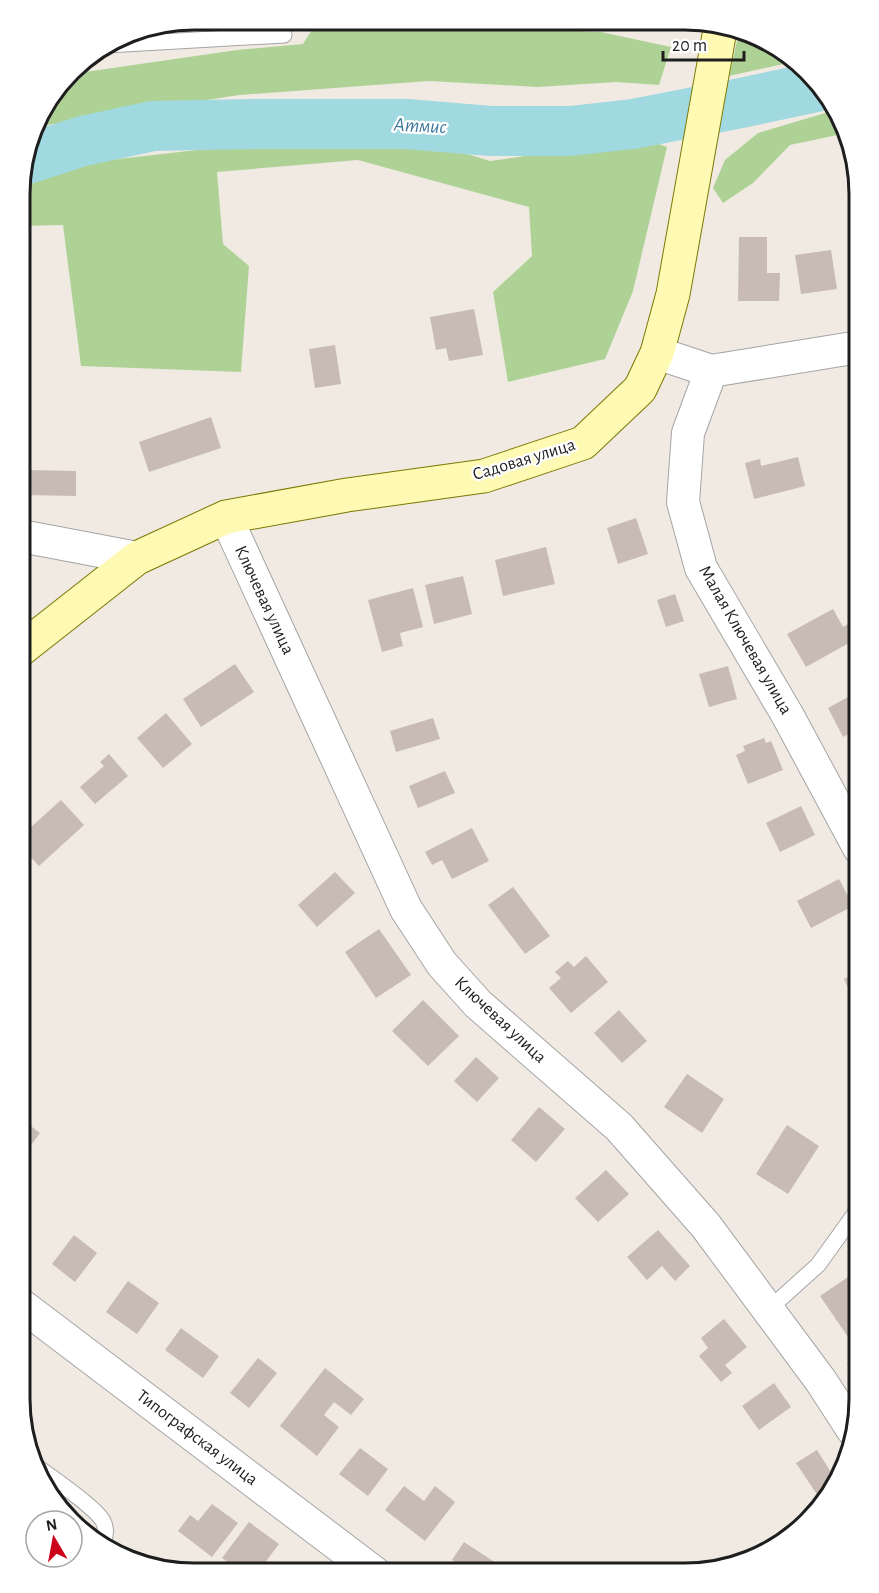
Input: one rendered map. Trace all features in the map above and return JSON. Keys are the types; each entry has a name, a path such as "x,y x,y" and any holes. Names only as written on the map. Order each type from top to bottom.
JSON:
{"main road":[{"name":"Садовая улица","path":"30,642 137,558 226,517 346,495 484,476 583,443 640,389 657,352 673,294 719,34"}],"street":[{"path":"657,352 711,371 849,349"},
{"name":"Малая Ключевая улица","path":"711,371 688,433 683,502 701,568 788,716 849,829"},
{"name":"Ключевая улица","path":"226,517 406,909 442,964 478,1004 620,1127 706,1226 821,1381 848,1422"},
{"path":"30,538 137,558"},
{"name":"Типографская улица","path":"30,1316 362,1563"}],"lane":[{"path":"129,44 284,35"},
{"path":"768,1310 818,1266 849,1222"},
{"path":"50,1477 103,1521 105,1537"}],"green space":[{"path":"312,30 543,30 601,32 671,47 659,85 616,82 538,87 429,81 239,95 45,125 58,103 85,72 237,50 303,44"},
{"path":"737,39 758,47 784,64 729,76"},
{"path":"827,113 838,135 790,145 753,183 723,203 713,188 725,160 758,133"},
{"path":"380,134 425,141 490,161 635,135 667,147 633,291 605,359 508,382 493,292 532,256 529,207 358,160 217,172 223,244 249,266 241,372 81,366 63,225 30,226 32,169 268,142"}],"building":[{"path":"739,237 767,237 767,273 780,273 779,301 738,301"},
{"path":"831,250 837,289 801,294 795,255"},
{"path":"474,309 483,355 449,361 446,348 436,350 430,317"},
{"path":"335,345 341,384 315,388 309,349"},
{"path":"211,417 221,448 149,472 139,442"},
{"path":"798,457 805,486 754,499 745,463 760,459 761,466"},
{"path":"30,470 76,471 76,496 30,495"},
{"path":"636,518 648,554 618,564 607,528"},
{"path":"546,547 555,584 503,596 495,560"},
{"path":"463,576 472,614 434,624 425,585"},
{"path":"413,588 423,627 400,633 403,646 382,652 368,600"},
{"path":"675,594 684,621 666,627 657,600"},
{"path":"833,609 843,627 848,624 849,626 849,643 806,667 787,634"},
{"path":"235,664 254,692 201,727 183,699"},
{"path":"728,666 737,699 709,707 699,674"},
{"path":"849,696 849,734 843,737 828,708"},
{"path":"166,713 192,744 163,768 137,738"},
{"path":"433,718 440,739 396,752 390,731"},
{"path":"764,738 766,743 771,741 783,770 748,784 736,755 745,751 743,746"},
{"path":"109,754 128,776 95,804 80,787 104,766 100,762"},
{"path":"445,771 455,793 418,808 409,786"},
{"path":"61,800 84,825 39,866 30,857 30,828"},
{"path":"801,806 815,835 780,852 766,823"},
{"path":"472,828 489,861 452,879 442,860 432,865 425,852"},
{"path":"335,872 355,893 317,927 298,905"},
{"path":"839,879 849,898 849,908 811,928 797,901"},
{"path":"513,887 550,936 525,954 488,905"},
{"path":"379,929 411,975 376,998 345,952"},
{"path":"586,956 608,982 571,1013 549,988 561,978 555,972 568,961 574,967"},
{"path":"849,977 849,990 844,979"},
{"path":"423,1000 459,1036 428,1066 392,1031"},
{"path":"619,1010 647,1041 622,1063 594,1033"},
{"path":"476,1057 499,1078 477,1102 454,1081"},
{"path":"687,1074 724,1099 702,1133 664,1107"},
{"path":"539,1107 565,1129 536,1162 511,1140"},
{"path":"787,1125 819,1146 788,1194 756,1174"},
{"path":"30,1126 40,1133 30,1146"},
{"path":"606,1170 629,1194 598,1222 575,1198"},
{"path":"658,1230 690,1266 675,1281 662,1266 647,1280 627,1257"},
{"path":"74,1235 97,1253 75,1282 52,1264"},
{"path":"849,1276 849,1336 848,1337 820,1296"},
{"path":"128,1281 159,1303 137,1334 106,1312"},
{"path":"724,1319 747,1347 725,1365 732,1373 721,1382 699,1356 708,1348 701,1338"},
{"path":"181,1328 219,1356 203,1378 165,1350"},
{"path":"258,1358 277,1373 249,1408 230,1393"},
{"path":"325,1368 364,1399 351,1415 334,1402 324,1415 339,1427 317,1456 280,1426"},
{"path":"774,1383 791,1407 759,1430 742,1406"},
{"path":"360,1448 388,1469 368,1496 339,1474"},
{"path":"817,1450 831,1473 818,1495 796,1463"},
{"path":"404,1486 424,1501 435,1486 455,1502 425,1541 385,1510"},
{"path":"212,1504 238,1523 212,1557 178,1531 190,1515 198,1521"},
{"path":"249,1522 279,1544 265,1563 229,1563 222,1558"},
{"path":"464,1542 496,1563 457,1563 452,1560"}],"waterway":[{"name":"Атмис","path":"35,157 83,141 153,126 407,124 490,131 570,131 633,124 810,88"}]}
